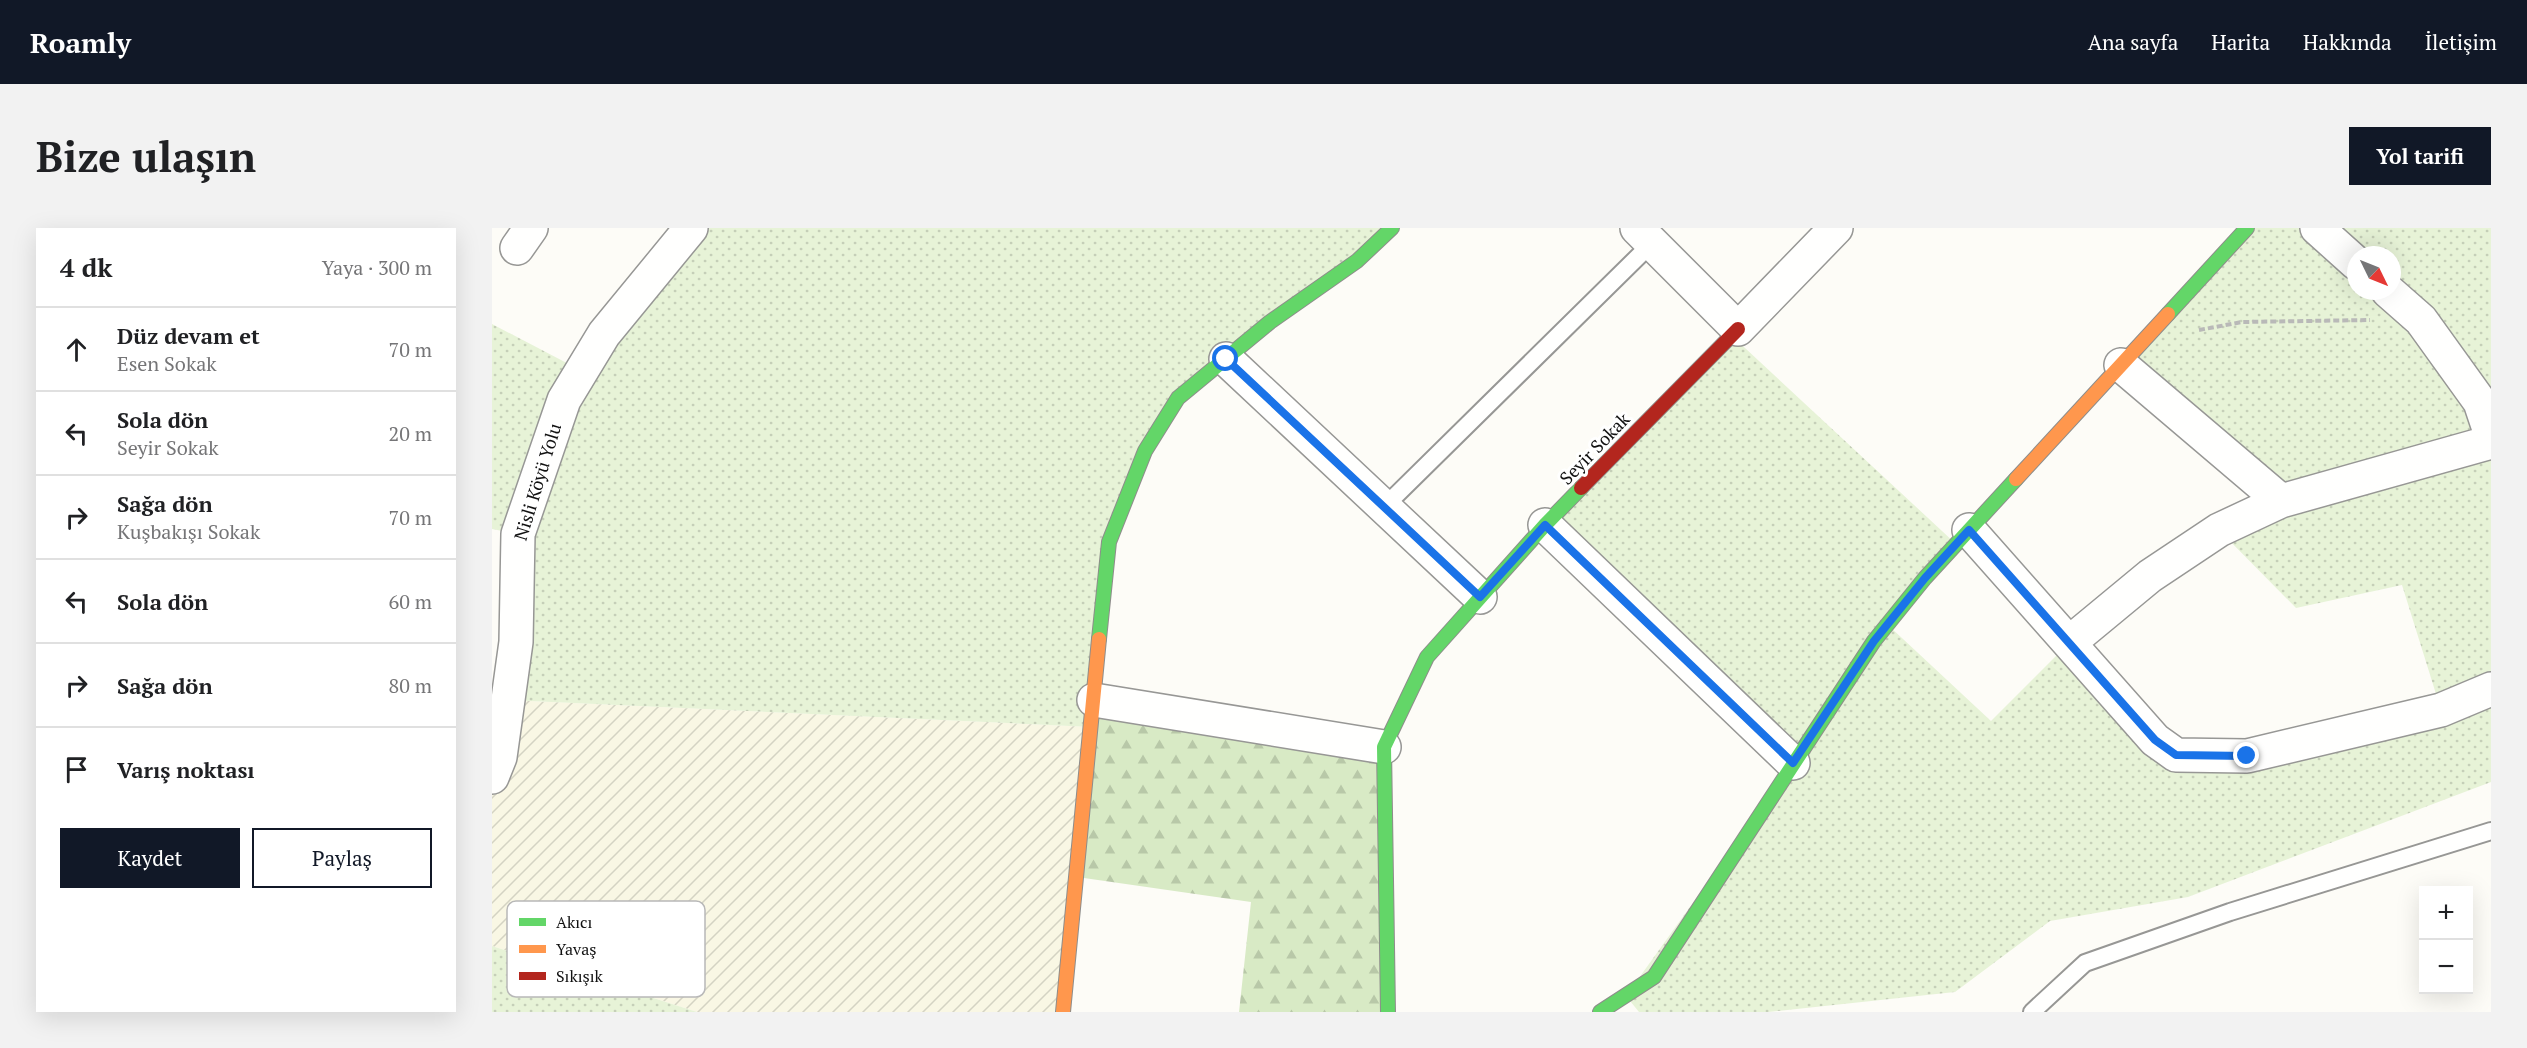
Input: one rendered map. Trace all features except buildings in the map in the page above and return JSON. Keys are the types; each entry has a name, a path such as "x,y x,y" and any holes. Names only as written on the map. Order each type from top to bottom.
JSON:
{"street":[{"name":"Nisli Köyü Yolu","path":"492,777 500,757 516,642 505,532 564,400 604,334 691,228"},
{"path":"1063,1012 1109,542 1145,451 1178,398 1270,322 1357,261 1392,228"},
{"path":"1645,236 1738,329 1836,228"},
{"path":"1600,1012 1654,977 1874,641 1925,578 2247,228"},
{"path":"2317,228 2347,255"},
{"path":"2398,300 2421,320 2480,402 2491,435"},
{"name":"Seyir Sokak","path":"1384,747 1427,657 1545,525 1738,329"},
{"path":"1226,359 1480,597"},
{"path":"2121,365 2281,501"},
{"path":"2069,643 2150,576 2219,530 2281,501 2491,442"},
{"path":"1545,525 1793,763"},
{"path":"1969,530 2155,740 2176,755 2247,756 2441,710 2491,689"},
{"path":"1094,700 1384,747 1388,1012"}],"lane":[{"path":"1384,507 1645,236"},
{"path":"2032,1012 2085,963 2230,912 2488,834"}],"path":[{"path":"2145,339 2242,322 2374,321"}],"shaded area":[{"path":"508,700 1091,727 1063,1012 697,1012 650,997 705,997 705,901 507,901 507,951 492,946 492,777"}],"green space":[{"path":"691,228 1392,228 1178,398 1109,542 1091,727 508,700 518,534 492,529 492,324 582,371"},
{"path":"2247,228 2491,228 2491,782 2188,897 2050,921 1955,992 1768,1012 1639,1012 1626,996 1793,763 1545,525 1731,335 1956,544 1888,625 1991,721 2069,643 2176,755 2441,710 2402,585 2296,608 2219,530 2280,501 2121,365"},
{"path":"1094,700 1384,747 1388,1012 1239,1012 1251,902 1077,877"},
{"path":"492,946 507,951 507,997 650,997 697,1012 492,1012"}],"traffic: fast":[{"path":"1099,639 1109,542 1145,451 1178,398 1270,322 1357,261 1392,228"},
{"path":"2168,314 2247,228"},
{"path":"1600,1012 1654,977 1874,641 1925,578 2016,479"},
{"path":"1388,1012 1384,747 1427,657 1581,488"}],"traffic: slow":[{"path":"2016,479 2168,314"},
{"path":"1063,1012 1099,639"}],"traffic: jam":[{"path":"1581,488 1738,329"}],"route":[{"path":"1226,359 1480,597 1545,525 1793,763 1874,641 1925,578 1969,530 2155,740 2176,755 2247,756"}]}
